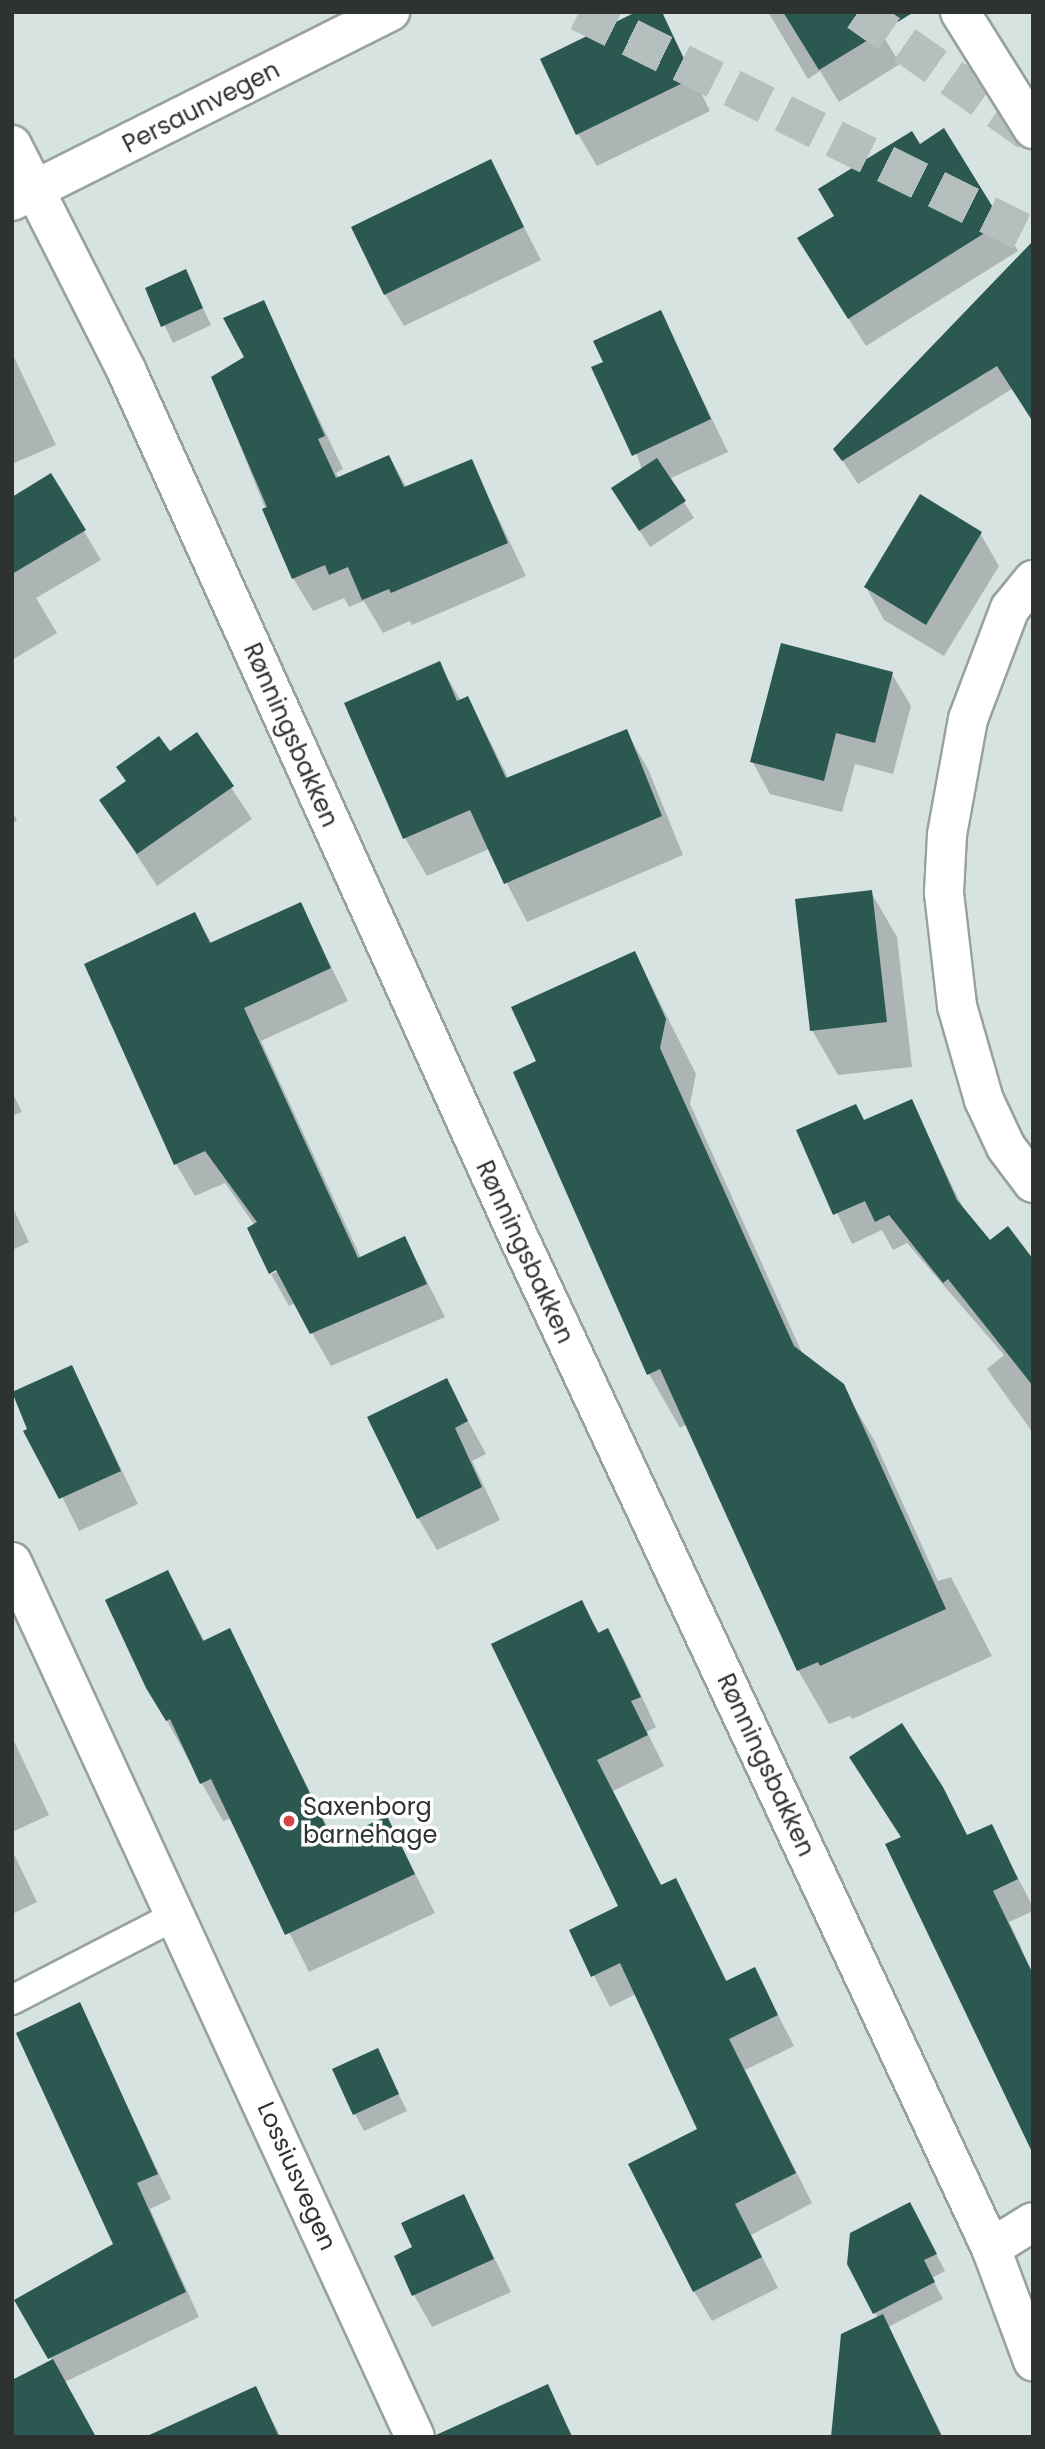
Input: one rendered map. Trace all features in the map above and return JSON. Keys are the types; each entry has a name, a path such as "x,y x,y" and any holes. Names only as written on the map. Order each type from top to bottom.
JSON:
{"street":[{"name":"Persaunvegen","path":"24,195 390,12"},
{"path":"960,12 1033,129"},
{"name":"Rønningsbakken","path":"12,145 24,195 127,372 506,1211 991,2248 1033,2361"},
{"path":"1033,580 1010,608 968,719 947,835 944,892 957,1006 984,1100 1006,1147 1033,1183"},
{"name":"Lossiusvegen","path":"12,1562 177,1915 415,2437"},
{"path":"991,2248 1033,2222"}],"lane":[{"path":"12,2000 177,1915"}],"building":[{"path":"636,12 662,12 693,78 576,135 540,59"},
{"path":"783,12 914,12 819,70"},
{"path":"944,128 1002,222 848,319 797,238 834,216 818,189 912,131 920,144"},
{"path":"491,159 524,227 384,295 351,227"},
{"path":"1033,241 1033,422 997,366 842,461 833,449"},
{"path":"186,269 203,308 161,327 145,288"},
{"path":"264,300 325,436 318,439 336,478 389,455 404,487 472,459 508,543 391,593 389,589 362,600 348,567 329,575 325,565 292,579 262,509 267,507 211,377 244,357 223,318"},
{"path":"661,310 711,419 632,456 591,367 603,362 593,341"},
{"path":"657,458 686,501 639,531 611,488"},
{"path":"51,473 86,530 12,574 12,497"},
{"path":"920,494 982,532 926,625 864,587"},
{"path":"781,643 893,672 875,743 836,733 824,781 750,762"},
{"path":"440,661 457,701 468,696 506,778 627,729 662,816 504,884 470,810 403,839 344,703"},
{"path":"197,732 234,786 137,854 99,800 126,781 116,767 159,736 170,751"},
{"path":"872,890 887,1022 810,1031 795,899"},
{"path":"301,902 331,968 244,1008 358,1258 405,1236 427,1284 310,1334 276,1270 269,1274 247,1228 257,1222 205,1151 174,1165 84,964 195,912 210,943"},
{"path":"635,951 666,1019 660,1048 794,1346 844,1384 946,1609 820,1666 818,1662 797,1671 660,1369 647,1375 513,1072 536,1061 511,1007"},
{"path":"912,1099 957,1200 990,1240 1008,1226 1033,1259 1033,1386 948,1279 943,1283 889,1215 875,1222 865,1201 833,1215 796,1130 856,1104 864,1120"},
{"path":"72,1365 121,1471 59,1499 23,1431 27,1429 12,1392"},
{"path":"447,1378 468,1421 455,1428 482,1487 417,1519 367,1417"},
{"path":"168,1570 203,1641 230,1628 333,1841 387,1816 415,1874 285,1935 211,1779 200,1784 170,1719 166,1721 146,1688 105,1600"},
{"path":"582,1600 598,1633 608,1628 641,1697 631,1701 648,1735 597,1760 661,1885 676,1878 726,1981 755,1967 778,2015 729,2039 796,2173 735,2204 762,2257 693,2292 628,2164 697,2129 620,1963 591,1977 569,1930 618,1906 491,1644"},
{"path":"902,1723 943,1787 967,1835 992,1824 1018,1879 993,1891 1033,1974 1033,2154 885,1844 901,1837 849,1757"},
{"path":"80,2002 158,2174 137,2183 186,2292 48,2359 14,2300 113,2244 16,2033"},
{"path":"378,2048 399,2094 353,2115 332,2069"},
{"path":"464,2194 494,2259 412,2296 394,2256 412,2247 401,2223"},
{"path":"910,2202 937,2254 924,2260 935,2282 873,2314 847,2264 850,2233"},
{"path":"883,2314 942,2437 831,2437 841,2334"},
{"path":"53,2359 96,2437 12,2437 12,2380"},
{"path":"548,2384 572,2437 436,2437 436,2435"},
{"path":"256,2386 279,2437 145,2437"}],"tunnel":[{"path":"579,12 1033,237"},
{"path":"858,12 1033,135"}],"place":[{"name":"Saxenborg barnehage","path":"289,1821"}]}
